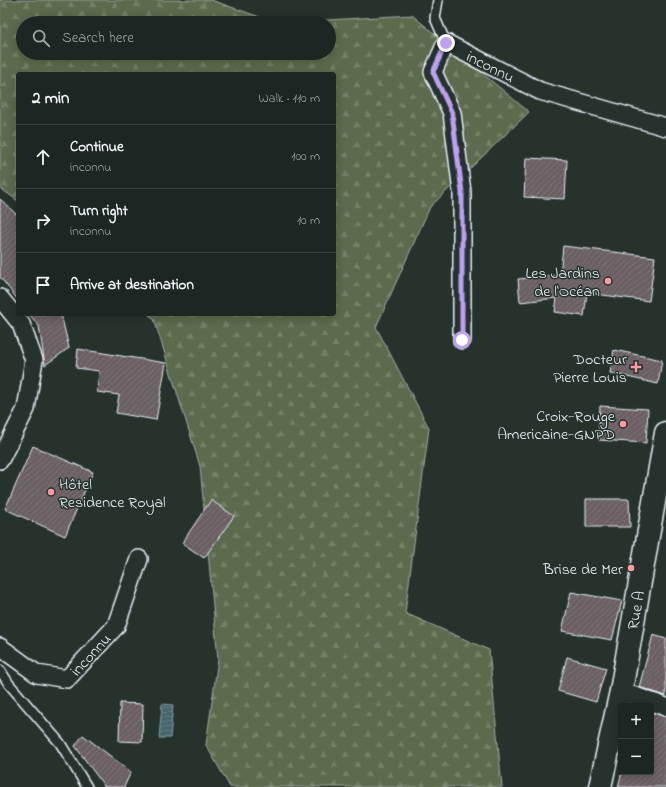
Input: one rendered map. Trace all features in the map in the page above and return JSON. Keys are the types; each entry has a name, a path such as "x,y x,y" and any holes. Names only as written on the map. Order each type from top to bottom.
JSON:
{"street":[{"name":"inconnu","path":"446,43 540,91 666,127"},
{"path":"446,43 433,72 452,113 462,192 462,340"},
{"path":"0,298 20,324 34,360 26,409 0,460"},
{"name":"Rue A","path":"600,787 621,691 666,433"},
{"name":"inconnu","path":"0,647 37,674 67,679 116,626 139,559"},
{"path":"621,691 666,707"}],"lane":[{"path":"438,0 435,18 446,43"},
{"path":"0,670 9,684 60,743 87,787"}],"green space":[{"path":"0,0 211,0 257,16 16,16 16,60 336,60 336,20 412,15 529,112 430,207 376,327 429,428 405,613 489,650 502,787 230,787 206,745 218,659 200,466 154,319 150,316 336,316 336,72 16,72 16,200 0,188"}],"water":[{"path":"162,704 173,705 170,738 159,738"}],"building":[{"path":"526,158 567,160 565,199 524,197"},
{"path":"0,199 16,214 16,297 0,277"},
{"path":"563,246 655,257 649,301 587,293 584,316 555,312 557,298 520,302 518,279 560,275"},
{"path":"31,316 61,316 69,348 45,365 39,326"},
{"path":"78,349 166,363 156,420 116,413 119,395 97,392 99,371 76,368"},
{"name":"Docteur Pierre Louis","path":"614,350 662,360 658,384 610,373"},
{"name":"Croix-Rouge Americaine-GNPD","path":"600,406 648,409 646,443 598,440"},
{"path":"33,446 93,472 65,536 5,509"},
{"path":"586,499 629,499 630,527 586,527"},
{"path":"211,500 234,516 204,558 182,543"},
{"path":"571,592 622,601 612,640 562,631"},
{"path":"653,635 666,639 666,696 639,687"},
{"path":"567,657 606,668 596,702 558,691"},
{"path":"120,703 143,704 142,742 119,741"},
{"path":"654,713 666,717 666,787 618,787 621,775 654,775"},
{"path":"83,735 131,772 124,787 105,787 75,746"}],"place":[{"name":"Les Jardins de l'Océan","path":"608,281"},
{"name":"Docteur Pierre Louis","path":"636,367"},
{"name":"Croix-Rouge Americaine-GNPD","path":"623,424"},
{"name":"Hôtel Residence Royal","path":"51,492"},
{"name":"Brise de Mer","path":"631,568"}],"route":[{"path":"446,43 433,72 452,113 462,192 462,340"}]}
